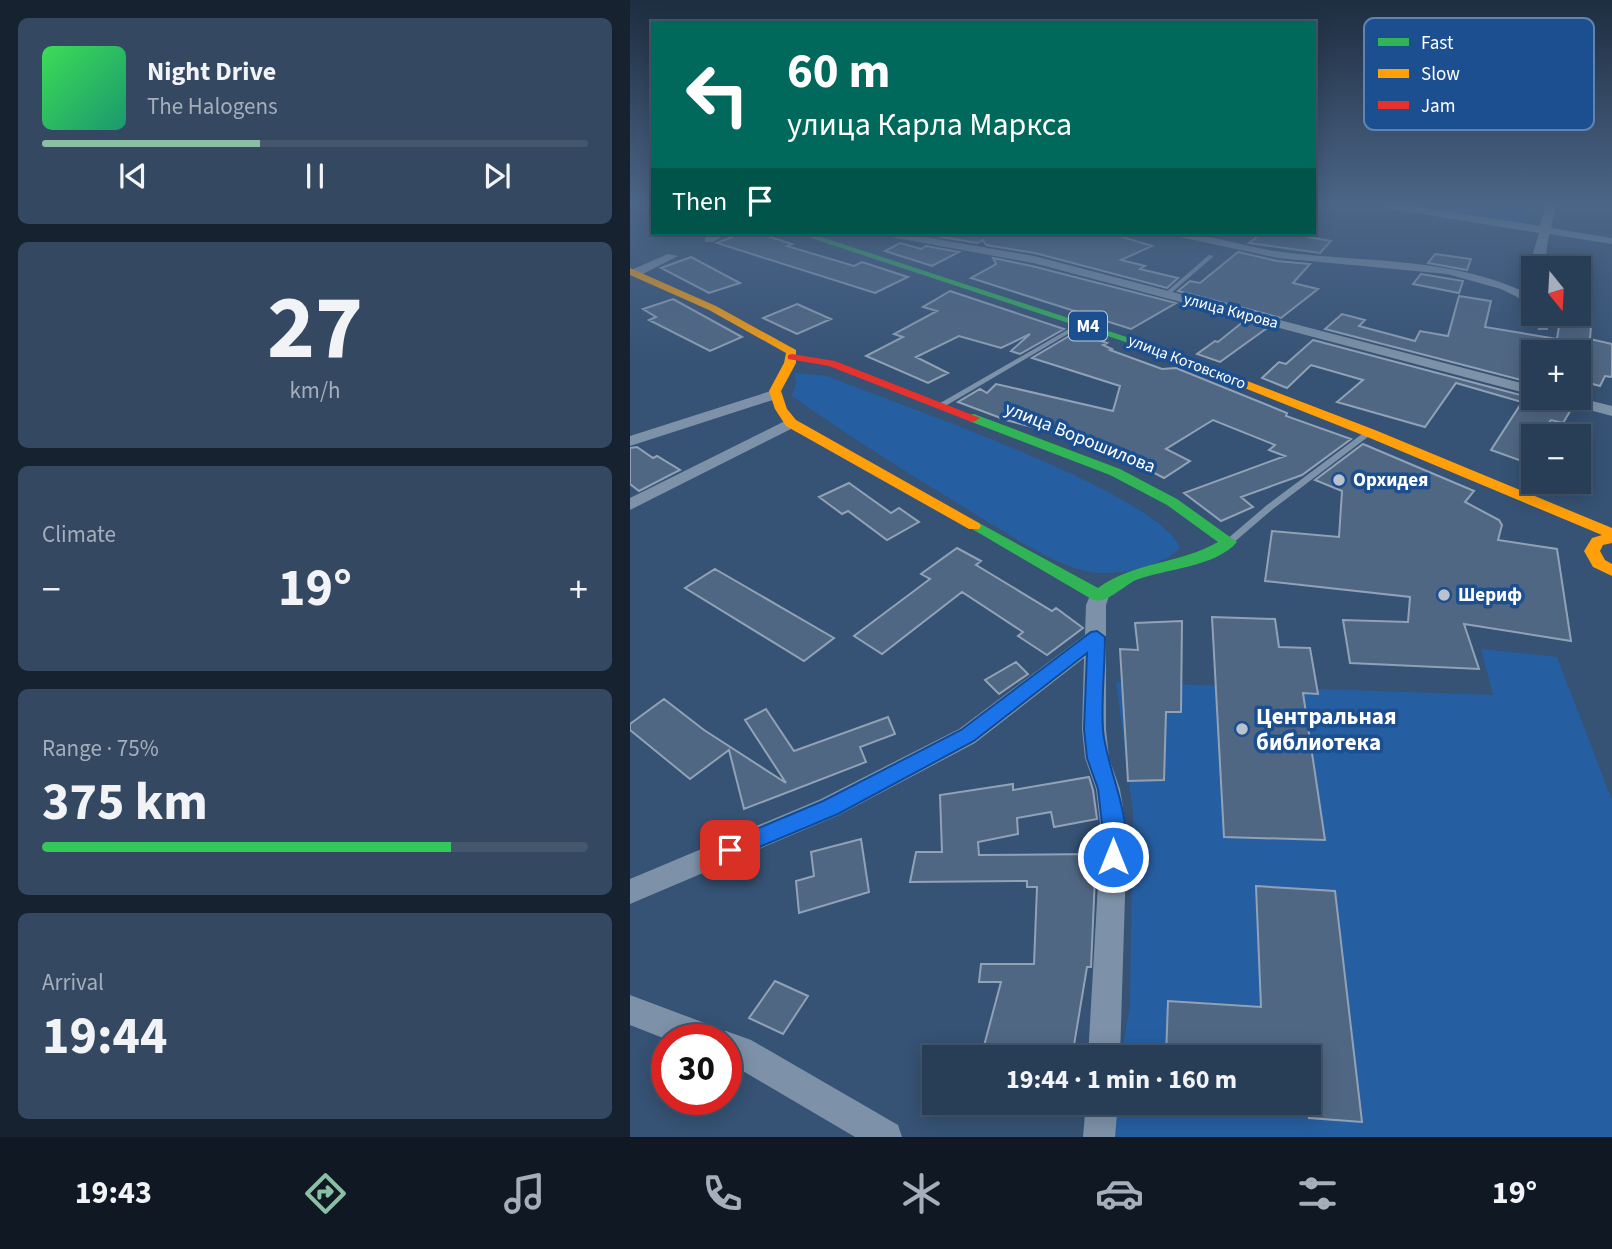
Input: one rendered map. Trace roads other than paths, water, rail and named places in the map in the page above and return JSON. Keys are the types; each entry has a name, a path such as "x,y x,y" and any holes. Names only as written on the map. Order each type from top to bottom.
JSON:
{"main road":[{"name":"улица Котовского","path":"878,258 1139,342 1370,433 1565,513 1612,536"},
{"path":"632,273 686,293 788,348 793,357 778,382 774,395 780,410 791,423 1099,596 1107,587 1128,577 1198,560 1228,542"},
{"name":"улица Ворошилова","path":"793,357 831,363 1115,472 1172,502 1228,542"},
{"path":"1565,513 1601,561 1612,585"},
{"name":"M4","path":"1601,561 1597,541 1612,536"}],"street":[{"path":"632,273 667,258"},
{"name":"улица Кирова","path":"1023,258 1521,387"},
{"path":"1305,258 1432,267 1471,275 1521,296"},
{"path":"630,441 774,395"},
{"path":"1591,406 1612,411"},
{"path":"630,505 791,423"},
{"path":"1099,596 1096,605 1094,729 1097,758 1108,789 1114,832 1105,1045"},
{"path":"630,892 830,807 967,736 1097,637"},
{"path":"630,1010 667,1024"},
{"path":"742,1052 886,1137"},
{"path":"1099,1137 1101,1115"}],"lane":[{"path":"1167,294 1209,258"},
{"path":"938,406 1080,324"},
{"path":"1228,542 1270,506 1370,433"}],"place":[{"name":"Орхидея","path":"1339,480"},
{"name":"Шериф","path":"1444,595"},
{"name":"Центральная библиотека","path":"1242,729"}]}
